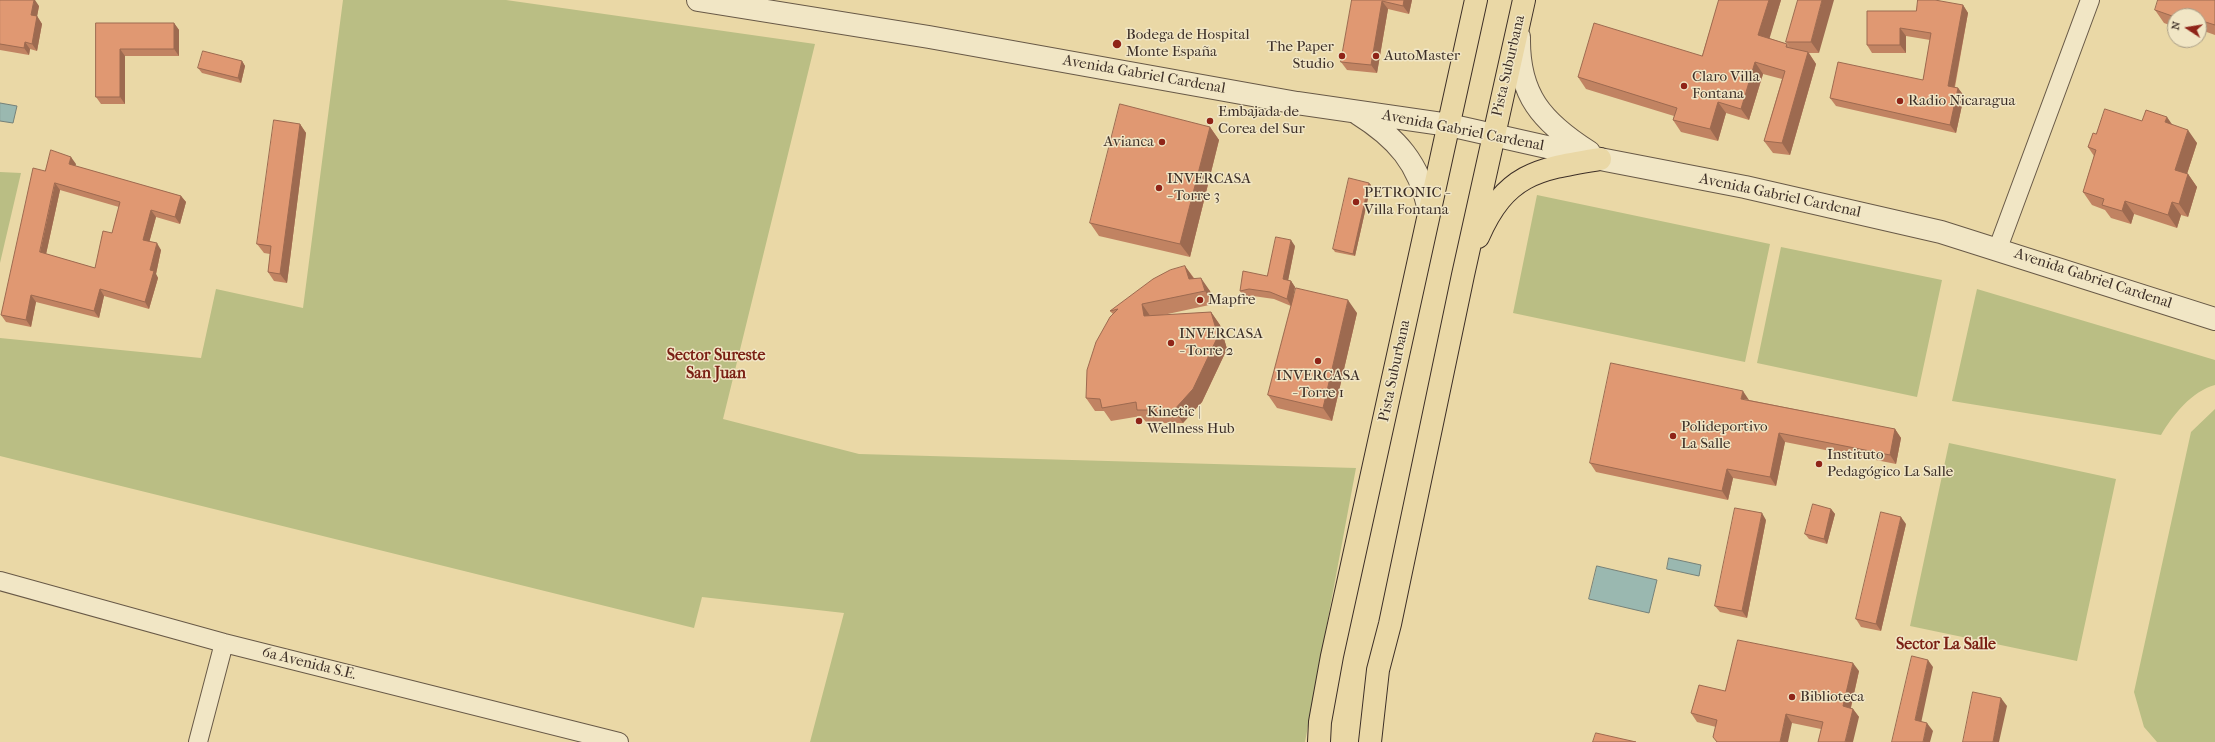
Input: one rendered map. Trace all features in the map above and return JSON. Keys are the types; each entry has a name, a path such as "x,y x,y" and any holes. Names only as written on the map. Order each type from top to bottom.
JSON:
{"main road":[{"name":"Pista Suburbana","path":"1319,742 1320,722 1332,656 1476,0"},
{"name":"Pista Suburbana","path":"1370,742 1378,670 1390,624 1463,275 1524,0"},
{"path":"1463,275 1484,224 1497,204 1512,186 1526,176 1544,169 1600,159"}],"street":[{"name":"Avenida Gabriel Cardenal","path":"698,0 922,35 1290,101 1449,125 1600,159 1745,187 1941,232 1998,248 2215,319"},
{"path":"1998,248 2090,0"},
{"path":"1519,22 1520,66 1530,97 1551,124 1600,159"},
{"path":"1353,110 1380,129 1406,155 1419,175 1429,210"},
{"name":"6a Avenida S.E.","path":"0,581 224,643 619,742"},
{"path":"198,742 224,643"}],"green space":[{"path":"343,0 506,0 815,44 723,419 859,454 1356,468 1305,742 810,742 844,613 702,597 694,628 0,456 0,338 201,358 216,289 303,308"},
{"path":"0,172 21,173 0,263"},
{"path":"1537,195 1770,244 1745,362 1513,313"},
{"path":"1781,247 1942,280 1917,397 1757,363"},
{"path":"1977,289 2215,360 2215,385 2191,398 2177,412 2161,435 1952,401"},
{"path":"2215,409 2215,742 2157,742 2144,727 2134,692 2191,432"},
{"path":"1949,443 2116,479 2077,661 1910,626"}],"water":[{"path":"0,103 17,106 13,123 0,121"},
{"path":"1669,558 1701,565 1699,576 1667,569"},
{"path":"1597,566 1657,580 1649,613 1589,599"}],"building":[{"path":"0,0 34,0 31,15 37,16 32,44 25,42 24,48 0,44"},
{"path":"1352,0 1404,0 1403,6 1382,1 1371,65 1341,62"},
{"path":"1719,0 1769,0 1758,35 1787,44 1786,47 1808,52 1782,143 1764,141 1785,71 1755,62 1741,109 1718,102 1710,129 1673,120 1677,108 1578,77 1594,23 1702,56"},
{"path":"1798,0 1822,0 1811,42 1786,42"},
{"path":"1918,0 1935,0 1963,5 1948,86 1958,88 1950,125 1830,98 1838,62 1923,80 1931,33 1900,28 1900,45 1867,45 1867,11 1916,11"},
{"path":"2158,0 2215,0 2215,25 2207,22 2207,8 2167,8 2167,14 2155,10"},
{"path":"96,23 174,23 174,49 120,49 120,97 96,97"},
{"path":"203,51 242,61 238,78 198,68"},
{"name":"INVERCASA - Torre 3","path":"1120,104 1210,127 1180,244 1090,223"},
{"path":"2105,109 2142,121 2146,110 2167,117 2165,122 2188,130 2175,170 2188,174 2179,204 2172,202 2168,215 2125,201 2122,211 2102,205 2104,199 2083,192 2096,150 2088,147 2093,133 2096,134"},
{"path":"274,120 300,124 280,274 268,272 271,246 257,244"},
{"path":"51,150 71,157 69,164 181,196 175,217 151,210 143,240 157,243 150,270 154,271 145,302 100,289 94,311 31,295 26,320 1,315 33,168 45,171","holes":["55,183 120,202 112,233 103,231 95,268 40,252"]},
{"name":"PETRONIC - Villa Fontana","path":"1349,178 1369,183 1353,254 1333,249"},
{"path":"1276,237 1291,240 1283,279 1291,281 1287,299 1270,292 1249,289 1240,291 1243,271 1267,276"},
{"name":"INVERCASA - Torre 2","path":"1185,266 1189,279 1201,278 1205,291 1142,304 1144,316 1211,312 1218,336 1193,389 1174,410 1137,410 1136,402 1102,408 1100,399 1086,398 1087,370 1096,342 1110,317 1118,309 1110,311 1153,279 1170,270"},
{"name":"INVERCASA - Torre 1","path":"1296,288 1348,300 1323,408 1268,395"},
{"name":"Polideportivo La Salle","path":"1611,363 1743,391 1741,399 1895,429 1890,455 1779,433 1770,477 1727,469 1722,491 1590,463"},
{"path":"1813,504 1831,509 1824,539 1805,534"},
{"path":"1735,508 1762,513 1742,611 1715,606"},
{"path":"1881,512 1901,517 1876,624 1856,619"},
{"name":"Biblioteca","path":"1738,640 1853,663 1843,706 1853,709 1845,742 1818,742 1823,722 1786,714 1780,742 1717,742 1713,737 1717,720 1691,713 1699,685 1725,691"},
{"path":"1912,656 1928,660 1915,720 1927,723 1923,742 1892,742"},
{"path":"1973,692 2001,698 1993,742 1963,742"},
{"path":"1596,733 1636,742 1593,742"}],"place":[{"name":"Bodega de Hospital Monte España","path":"1117,44"},
{"name":"The Paper Studio","path":"1342,56"},
{"name":"AutoMaster","path":"1376,56"},
{"name":"Claro Villa Fontana","path":"1684,86"},
{"name":"Radio Nicaragua","path":"1900,101"},
{"name":"Embajada de Corea del Sur","path":"1210,121"},
{"name":"Avianca","path":"1162,142"},
{"name":"INVERCASA - Torre 3","path":"1159,188"},
{"name":"PETRONIC - Villa Fontana","path":"1356,202"},
{"name":"Mapfre","path":"1200,300"},
{"name":"INVERCASA - Torre 2","path":"1171,343"},
{"name":"INVERCASA - Torre 1","path":"1318,361"},
{"name":"Kinetic | Wellness Hub","path":"1139,421"},
{"name":"Polideportivo La Salle","path":"1673,436"},
{"name":"Instituto Pedagógico La Salle","path":"1819,464"},
{"name":"Biblioteca","path":"1792,697"}],"district":[{"name":"Sector Sureste San Juan","path":"716,365"},
{"name":"Sector La Salle","path":"1946,645"}]}
